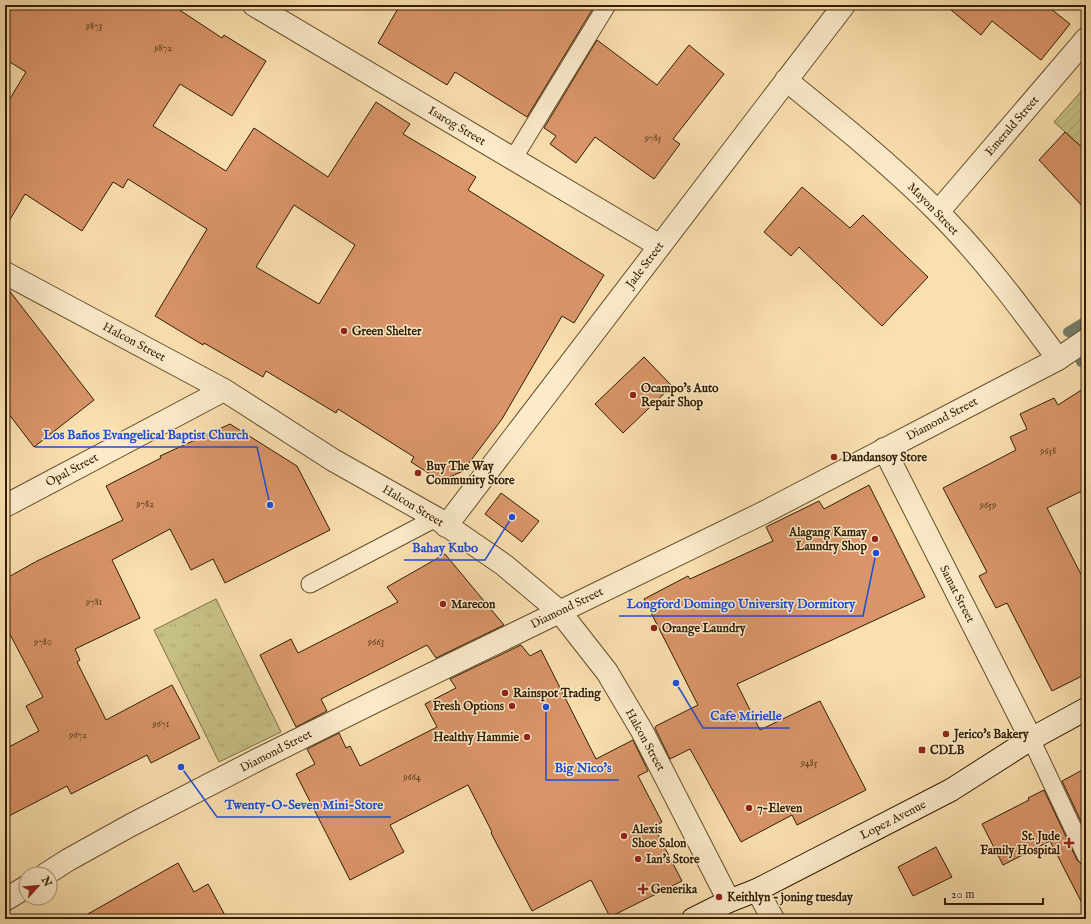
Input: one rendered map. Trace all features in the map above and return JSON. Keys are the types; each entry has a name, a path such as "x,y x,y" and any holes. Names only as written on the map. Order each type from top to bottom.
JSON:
{"street":[{"name":"Isarog Street","path":"254,5 660,246"},
{"name":"Jade Street","path":"441,522 660,246 844,5"},
{"name":"Emerald Street","path":"938,212 1086,39"},
{"name":"Mayon Street","path":"786,80 854,135 901,176 938,212 985,264 1058,359"},
{"name":"Halcon Street","path":"5,273 224,390 333,460 441,522 504,565 560,612 607,672 642,731 729,901"},
{"name":"Diamond Street","path":"58,866 131,825 257,760 381,698 763,513 1058,359 1086,340"},
{"name":"Opal Street","path":"5,506 224,390"},
{"name":"Samat Street","path":"884,449 1031,739"},
{"name":"Lopez Avenue","path":"693,919 729,901 757,890 951,790 1031,739 1086,710"},
{"path":"757,890 773,919"},
{"path":"5,900 18,892"}],"lane":[{"path":"513,159 607,5"},
{"path":"310,584 441,522"},
{"path":"1031,739 1086,856"}],"path":[{"path":"657,914 660,919"}],"green space":[{"path":"1086,86 1086,151 1054,122"},
{"path":"216,599 281,732 219,762 154,630"}],"building":[{"path":"5,5 172,5 222,38 224,35 266,61 232,116 180,84 153,126 226,171 254,128 328,177 376,102 410,124 403,134 476,177 468,190 604,275 574,323 562,316 502,419 463,471 441,481 411,462 414,457 338,409 336,413 266,371 263,377 204,343 203,345 155,316 207,229 128,179 123,188 113,182 82,231 25,194 5,228 5,107 26,72 5,59","holes":["294,205 355,245 319,304 256,267"]},
{"path":"400,5 595,5 527,117 455,72 447,85 378,43"},
{"path":"945,5 1046,5 1070,24 1041,60 992,21 981,35"},
{"path":"597,40 657,85 689,45 724,74 673,139 680,144 654,179 595,137 576,163 550,144 556,136 544,128"},
{"path":"1065,132 1086,151 1086,210 1039,160"},
{"path":"802,187 850,228 863,215 928,277 882,326 799,247 791,256 764,232"},
{"path":"5,287 94,400 34,447 5,409"},
{"name":"Ocampo's Auto Repair Shop","path":"644,357 672,386 623,433 595,404"},
{"path":"1086,387 1086,489 1047,508 1086,584 1086,674 1052,691 1007,603 996,608 979,576 987,572 943,488 1016,450 1010,437 1027,429 1020,414 1054,398 1058,405"},
{"path":"230,424 297,466 330,530 225,583 213,559 191,570 170,529 112,560 140,618 75,649 80,660 77,662 106,720 172,685 200,738 151,763 147,755 71,794 67,786 5,818 5,749 39,731 26,706 43,697 5,625 5,579 37,561 123,520 106,486 161,458 160,456"},
{"path":"869,485 925,597 737,684 760,730 820,701 866,790 797,825 792,815 741,842 690,749 670,759 655,728 656,726 698,705 644,599 688,576 690,579 773,541 766,527 819,501 824,509"},
{"path":"501,493 539,521 522,542 485,514"},
{"path":"445,554 504,625 436,658 427,645 321,699 327,711 296,727 260,655 291,639 298,653 398,602 387,587"},
{"path":"521,645 530,656 541,650 596,759 633,740 648,771 638,776 662,822 654,827 682,881 610,917 591,880 532,911 491,833 492,832 468,785 390,825 404,852 350,880 296,774 315,764 307,749 339,733 346,748 350,746 360,766 437,727 425,704 456,688 450,679"},
{"path":"1086,768 1086,832 1062,781"},
{"path":"1044,790 1077,860 1086,866 1086,911 1050,841 1003,865 982,824 1029,800 1028,798"},
{"path":"936,847 952,877 913,896 898,867"},
{"path":"178,863 194,892 208,884 227,919 79,919"}],"waterway":[{"path":"1068,332 1086,321"},
{"path":"1081,362 1086,359"}],"place":[{"name":"Green Shelter","path":"344,331"},
{"name":"Ocampo's Auto Repair Shop","path":"633,395"},
{"name":"Dandansoy Store","path":"834,457"},
{"name":"Buy The Way Community Store","path":"418,473"},
{"name":"Los Baños Evangelical Baptist Church","path":"270,505"},
{"name":"Bahay Kubo","path":"512,517"},
{"name":"Alagang Kamay Laundry Shop","path":"875,539"},
{"name":"Longford Domingo University Dormitory","path":"876,553"},
{"name":"Marecon","path":"443,604"},
{"name":"Orange Laundry","path":"654,628"},
{"name":"Cafe Mirielle","path":"676,683"},
{"name":"Rainspot Trading","path":"505,693"},
{"name":"Fresh Options","path":"512,706"},
{"name":"Big Nico's","path":"546,707"},
{"name":"Jerico's Bakery","path":"946,734"},
{"name":"Healthy Hammie","path":"527,737"},
{"name":"CDLB","path":"922,750"},
{"name":"Twenty-O-Seven Mini-Store","path":"181,767"},
{"name":"7-Eleven","path":"749,808"},
{"name":"Alexis Shoe Salon","path":"624,836"},
{"name":"St. Jude Family Hospital","path":"1069,843"},
{"name":"Ian's Store","path":"638,859"},
{"name":"Generika","path":"643,889"},
{"name":"Keithlyn - joning tuesday","path":"719,897"}]}
